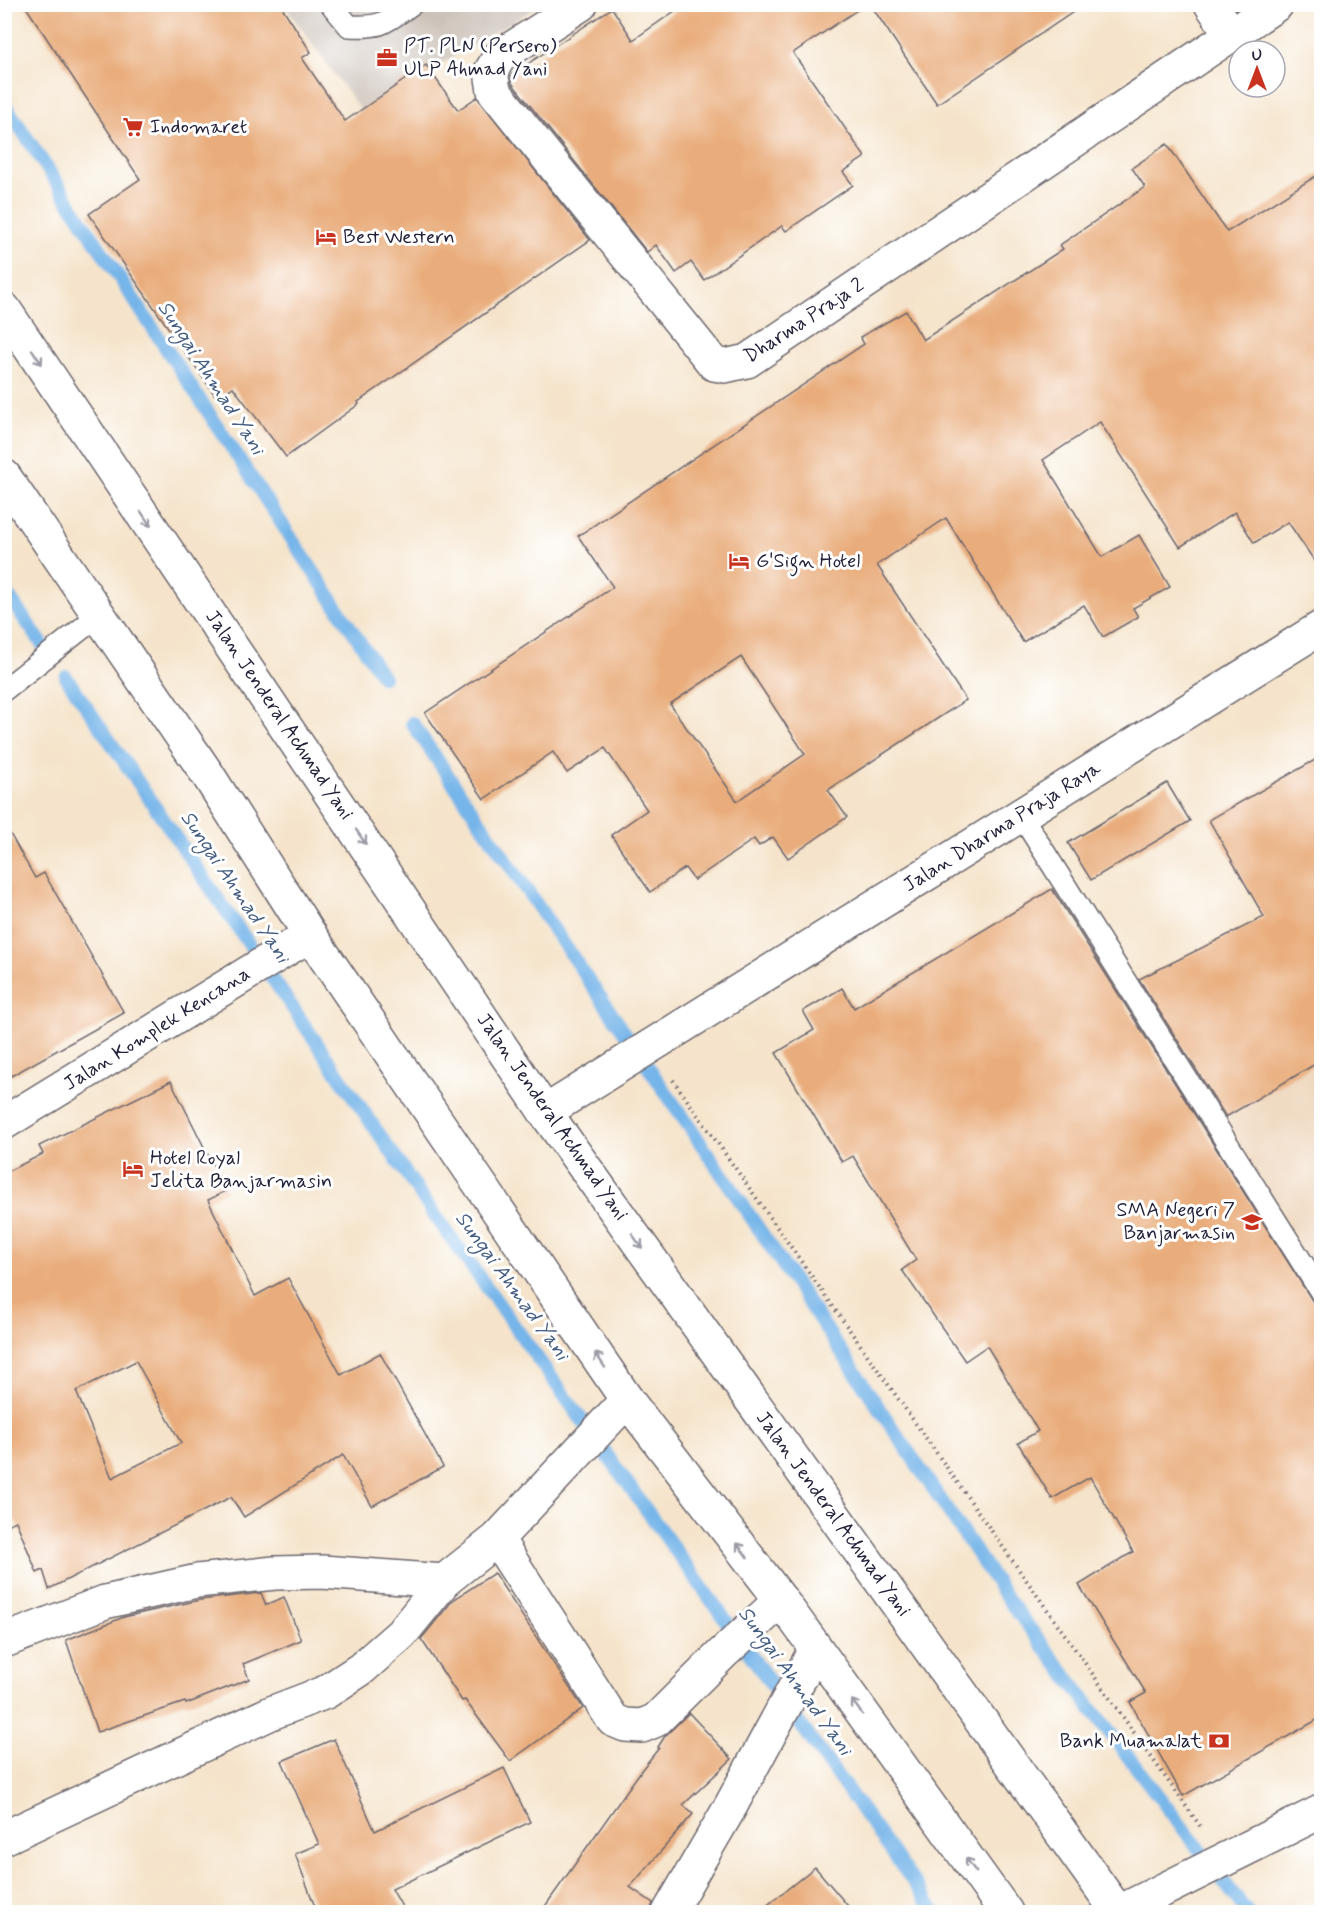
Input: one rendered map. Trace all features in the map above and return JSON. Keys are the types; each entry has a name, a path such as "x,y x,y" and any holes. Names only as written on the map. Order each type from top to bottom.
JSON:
{"main road":[{"name":"Dharma Praja 2","path":"581,4 500,56 491,71 494,91 714,364 725,366 747,361 1276,4"},
{"path":"1212,4 1231,34"},
{"name":"Jalan Jenderal Achmad Yani","path":"4,309 555,1106 1119,1912"},
{"path":"4,476 208,775 310,935 627,1400 781,1600 1006,1912"},
{"name":"Jalan Dharma Praja Raya","path":"555,1106 1322,627"},
{"name":"Jalan Komplek Kencana","path":"4,1123 310,935"},
{"path":"4,1838 271,1713 326,1692 361,1669 400,1634 444,1581 497,1539 577,1454 600,1426 627,1400"},
{"path":"497,1539 613,1720 625,1725 642,1726 656,1720 722,1654 781,1600"},
{"path":"4,1641 105,1602 197,1581 275,1573 322,1572 444,1581"},
{"path":"669,1912 728,1811 815,1650"},
{"path":"1119,1912 1322,1811"}],"lane":[{"path":"331,4 349,26 365,27 382,25 412,4"},
{"path":"4,690 99,615"},
{"path":"1021,815 1322,1294"}],"path":[{"path":"650,1048 1211,1867"}],"shaded area":[{"name":"PT. PLN (Persero) ULP Ahmad Yani","path":"284,5 541,5 361,111"},
{"name":"SMA Negeri 7 Banjarmasin","path":"1321,960 1321,1515 1160,1063"}],"building":[{"name":"Best Western","path":"24,4 280,4 311,52 302,58 345,121 426,65 458,110 477,97 590,240 358,402 359,404 286,457 233,387 217,398 89,214 140,179"},
{"path":"685,4 866,4 793,53 865,157 843,172 853,185 786,231 782,226 704,280 691,262 676,273 656,245 647,252 512,83 511,75 612,8 633,40"},
{"path":"870,4 1085,4 937,104"},
{"path":"1167,144 1227,232 1322,172 1322,572 1288,522 1254,543 1235,512 1180,547 1100,422 1043,460 1102,557 1139,535 1170,587 1133,608 1138,617 1103,637 1084,605 1023,642 946,518 877,565 966,700 828,790 847,817 788,858 773,837 759,846 754,839 694,880 685,868 650,892 611,835 647,810 605,748 567,773 553,752 484,799 425,713 613,587 578,536 864,344 860,337 906,311 923,340 1063,249 1060,245 1145,187 1132,168","holes":["741,657 805,754 737,801 670,704"]},
{"path":"1322,756 1322,1060 1226,1117 1139,979 1264,917 1209,820"},
{"path":"1167,783 1190,821 1091,880 1068,843"},
{"path":"4,823 35,878 44,873 124,1013 4,1080"},
{"path":"1052,889 1322,1316 1322,1717 1183,1796 1130,1702 1146,1693 1079,1585 1133,1552 1090,1477 1052,1499 1018,1443 1038,1431 987,1346 965,1361 902,1270 916,1260 853,1156 842,1162 776,1053 814,1030 803,1011 842,988 854,1008"},
{"path":"171,1081 226,1191 208,1200 255,1296 288,1278 341,1375 380,1353 443,1467 372,1506 343,1455 244,1517 231,1497 49,1589 43,1570 37,1573 16,1521 4,1526 4,1173 43,1154 39,1146","holes":["136,1361 181,1443 112,1478 76,1391"]},
{"path":"494,1573 583,1708 510,1761 465,1700 462,1701 421,1639 453,1600"},
{"path":"261,1593 266,1605 284,1597 301,1640 243,1664 249,1679 186,1704 185,1702 97,1732 66,1640 124,1617 200,1600"},
{"path":"689,1713 732,1759 683,1805 693,1814 630,1887 653,1903 650,1912 541,1912 659,1748 665,1736"},
{"path":"334,1739 375,1831 504,1768 530,1822 392,1889 405,1912 317,1912 295,1854 319,1844 282,1761"},
{"path":"815,1867 853,1912 759,1912"}],"waterway":[{"name":"Sungai Ahmad Yani","path":"4,103 383,677"},
{"name":"Sungai Ahmad Yani","path":"4,590 45,648"},
{"name":"Sungai Ahmad Yani","path":"66,677 429,1207 935,1912"},
{"name":"Sungai Ahmad Yani","path":"412,723 732,1189 1006,1597 1247,1912"}],"place":[{"name":"PT. PLN (Persero) ULP Ahmad Yani","path":"387,58"},
{"name":"Indomaret","path":"133,127"},
{"name":"Best Western","path":"326,237"},
{"name":"G'Sign Hotel","path":"739,561"},
{"name":"Hotel Royal Jelita Banjarmasin","path":"133,1169"},
{"name":"SMA Negeri 7 Banjarmasin","path":"1252,1222"},
{"name":"Bank Muamalat","path":"1219,1741"}]}
